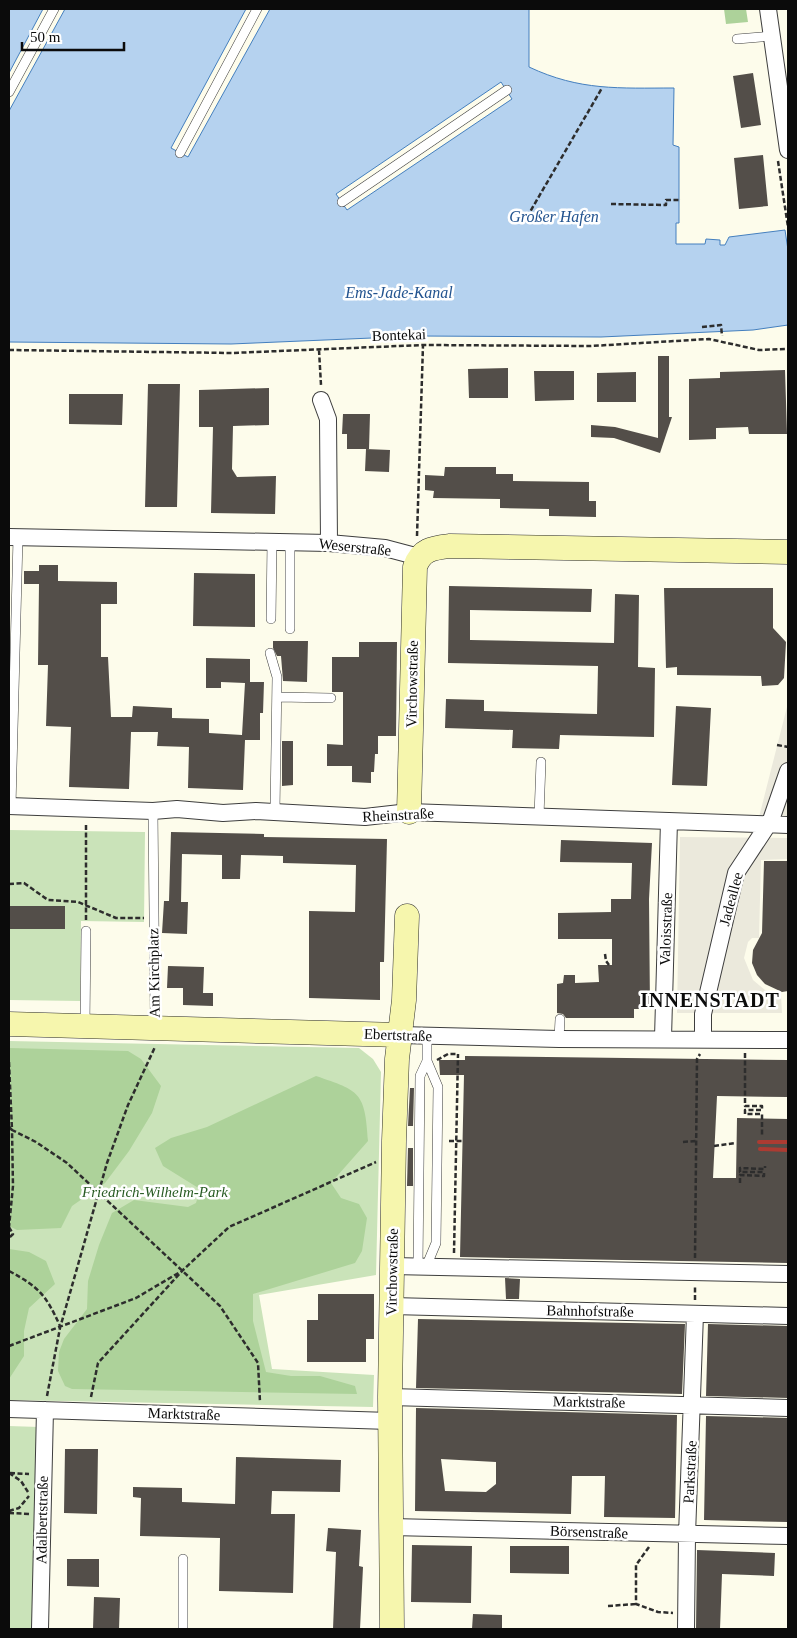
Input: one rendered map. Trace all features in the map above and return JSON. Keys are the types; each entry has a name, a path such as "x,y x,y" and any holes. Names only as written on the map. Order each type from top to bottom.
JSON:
{"street":[{"path":"768,9 788,150"},
{"path":"321,400 328,419 329,543"},
{"name":"Weserstraße","path":"13,537 272,541 329,543 385,548 418,545"},
{"path":"418,545 426,550 450,546 788,552"},
{"name":"Virchowstraße","path":"409,812 415,567 418,545"},
{"name":"Jadeallee","path":"703,1038 703,1014 736,873 768,825 788,771"},
{"name":"Rheinstraße","path":"10,806 153,811 176,809 223,813 275,812 365,817 409,812 788,825"},
{"name":"Valoisstraße","path":"663,1038 669,821"},
{"name":"Virchowstraße","path":"392,1629 390,1397 394,1159 397,1059 404,1000 407,916"},
{"name":"Ebertstraße","path":"9,1024 559,1039 703,1038 788,1040"},
{"path":"392,1266 788,1274"},
{"name":"Bahnhofstraße","path":"392,1306 788,1316"},
{"name":"Parkstraße","path":"687,1622 686,1535 693,1405 695,1314"},
{"name":"Marktstraße","path":"390,1397 788,1408"},
{"name":"Marktstraße","path":"9,1408 390,1421"},
{"name":"Adalbertstraße","path":"40,1629 45,1410"},
{"name":"Börsenstraße","path":"391,1527 788,1536"}],"lane":[{"path":"9,92 54,9"},
{"path":"180,153 258,9"},
{"path":"737,39 772,36"},
{"path":"342,202 507,90"},
{"path":"10,806 13,537"},
{"path":"271,619 272,541"},
{"path":"290,542 290,629"},
{"path":"270,653 278,677 275,812"},
{"path":"278,697 331,698"},
{"path":"539,816 541,762"},
{"name":"Am Kirchplatz","path":"153,811 155,1028"},
{"path":"85,1026 86,931"},
{"path":"559,1039 560,1018"},
{"path":"422,1267 436,1243 438,1087 427,1061 427,1036"},
{"path":"422,1267 420,1076 427,1061"},
{"path":"182,1629 183,1559"}],"path":[{"path":"527,217 602,88"},
{"path":"611,204 666,206 666,200 681,200"},
{"path":"702,327 721,326 722,336"},
{"name":"Bontekai","path":"9,350 232,352 422,345 591,346 709,339 759,350 788,349"},
{"path":"418,545 422,345"},
{"path":"319,350 321,400"},
{"path":"778,745 788,747"},
{"path":"86,827 86,931"},
{"name":"Am Kirchplatz","path":"9,884 24,883 48,900 78,902 116,918 154,918"},
{"path":"605,954 609,965"},
{"path":"45,1410 60,1328 99,1192 128,1106 155,1048 155,1028"},
{"path":"695,1314 697,1059 702,1049 703,1038"},
{"path":"745,1050 745,1106 762,1106 762,1110 745,1110 745,1114 762,1114 762,1136"},
{"path":"454,1267 458,1054"},
{"path":"9,1062 13,1186 9,1227 13,1234 9,1238"},
{"path":"10,1128 36,1142 67,1163 220,1306 258,1363 260,1416"},
{"path":"683,1142 696,1142"},
{"path":"714,1146 736,1144"},
{"path":"88,1411 98,1363 183,1270 229,1227 380,1160 394,1159"},
{"path":"740,1183 740,1176 764,1176 764,1172 740,1172 740,1168 765,1169 765,1166"},
{"path":"9,1346 136,1298 183,1270"},
{"path":"9,1271 26,1280 47,1299 60,1328"},
{"path":"9,1473 21,1481 30,1494 19,1508 9,1512"},
{"path":"9,1473 30,1474"},
{"path":"9,1512 42,1515"},
{"path":"636,1604 636,1565 649,1549 650,1534"},
{"path":"608,1606 636,1604 687,1622"}],"green space":[{"path":"724,9 746,9 748,22 726,24"},
{"path":"9,830 145,832 144,922 81,921 80,1001 9,1000"},
{"name":"Friedrich-Wilhelm-Park","path":"9,1041 359,1048 373,1059 381,1072 376,1275 259,1295 272,1369 374,1375 373,1407 9,1400"},
{"path":"9,1048 128,1051 141,1059 161,1086 152,1113 129,1151 105,1183 72,1206 61,1228 17,1230 9,1226"},
{"path":"316,1076 351,1090 362,1103 365,1112 368,1141 331,1183 341,1198 359,1204 367,1218 362,1251 355,1263 253,1294 253,1321 266,1372 291,1376 320,1376 355,1386 357,1394 72,1389 65,1386 58,1371 59,1352 64,1339 87,1309 88,1281 99,1245 112,1213 134,1200 188,1207 196,1203 200,1189 163,1166 155,1148 171,1138 207,1127"},
{"path":"9,1249 29,1252 46,1261 55,1284 29,1308 24,1331 24,1356 9,1379"},
{"path":"9,1426 39,1427 34,1629 9,1629"}],"shaded area":[{"path":"788,703 788,822 758,821"},
{"path":"680,837 788,838 788,859 761,860 759,938 752,938 748,942 744,958 753,980 765,990 781,995 782,1013 677,1013"}],"water":[{"path":"9,9 43,9 9,73"},
{"name":"Großer Hafen","path":"65,9 246,9 171,148 188,157 270,9 529,9 529,67 548,75 583,84 617,88 674,88 673,145 679,147 679,223 676,223 676,244 705,244 706,239 720,240 720,245 725,245 729,237 785,230 788,250 788,325 753,330 601,337 419,336 231,344 9,342 9,111","holes":["501,82 512,99 347,210 336,194"]}],"building":[{"path":"753,73 761,125 741,128 733,76"},
{"path":"763,155 768,206 739,209 734,158"},
{"path":"658,356 669,356 669,417 672,417 660,453 614,438 591,437 591,425 615,427 658,438"},
{"path":"508,368 508,398 469,398 468,369"},
{"path":"785,370 787,434 749,434 748,427 716,428 716,439 689,440 689,379 720,378 720,372"},
{"path":"534,371 574,371 574,400 535,401"},
{"path":"636,372 636,402 597,402 597,373"},
{"path":"148,384 180,384 177,507 145,507"},
{"path":"269,388 269,425 233,426 232,469 237,477 276,476 275,514 211,513 213,427 199,427 199,390"},
{"path":"69,394 123,394 122,425 69,424"},
{"path":"343,414 370,414 369,449 347,449 347,434 342,434"},
{"path":"366,449 390,450 389,472 365,471"},
{"path":"445,467 496,467 496,474 513,474 513,481 589,482 589,501 596,501 596,517 549,516 549,509 500,508 500,499 433,498 434,491 425,490 425,475 444,476"},
{"path":"39,565 58,565 58,581 117,582 117,604 101,604 101,657 108,657 111,717 132,717 133,706 172,708 172,718 209,719 209,733 242,735 245,683 221,682 221,688 206,688 206,658 250,659 250,682 264,682 263,713 260,713 260,740 245,740 243,790 188,788 189,747 157,746 158,732 131,732 129,789 69,787 71,727 46,726 48,665 38,665 39,584 24,584 24,571 39,571"},
{"path":"194,573 255,574 255,627 193,626"},
{"path":"449,586 592,589 591,612 470,610 470,640 614,643 615,594 639,595 638,667 655,668 654,737 560,735 559,749 512,748 513,730 445,728 446,699 484,700 484,711 597,714 598,666 448,663"},
{"path":"664,588 773,588 773,628 786,642 784,678 778,685 762,686 761,676 677,675 677,667 666,668"},
{"path":"273,641 308,641 307,682 283,681 281,656 277,656 273,648"},
{"path":"359,642 397,642 396,736 378,736 378,754 375,754 374,772 371,772 371,783 352,782 352,766 327,766 327,744 343,745 343,692 332,692 332,657 359,657"},
{"path":"676,706 711,708 707,786 672,785"},
{"path":"282,741 293,741 293,785 282,786"},
{"path":"171,832 264,834 264,837 387,839 384,962 380,962 380,1000 309,998 309,911 355,912 356,865 283,863 283,856 241,855 240,879 222,879 222,855 182,854 181,902 188,902 187,934 162,933 164,901 169,901"},
{"path":"561,840 652,843 649,899 650,1009 634,1009 634,1018 566,1018 563,1014 557,1013 557,984 563,983 564,975 575,975 575,983 599,982 598,965 612,965 612,939 558,939 558,913 611,912 611,899 631,899 632,863 560,862"},
{"path":"764,861 788,861 788,991 782,992 765,984 757,975 752,963 753,950 762,933"},
{"path":"9,906 65,906 65,929 9,929"},
{"path":"168,966 204,967 203,993 213,993 213,1006 183,1005 183,988 167,988"},
{"path":"465,1056 788,1060 788,1097 717,1096 713,1178 736,1178 737,1118 788,1119 788,1263 460,1257 464,1075 440,1075 439,1060 465,1060"},
{"path":"410,1088 414,1088 413,1126 408,1126"},
{"path":"408,1148 413,1148 413,1186 407,1186"},
{"path":"505,1278 520,1279 519,1299 506,1299"},
{"path":"318,1294 374,1294 374,1339 366,1339 366,1362 307,1362 307,1320 318,1320"},
{"path":"418,1319 685,1324 682,1394 416,1388"},
{"path":"708,1324 788,1326 788,1398 706,1396"},
{"path":"416,1408 677,1415 675,1518 604,1517 605,1476 572,1476 571,1514 415,1511","holes":["441,1459 496,1462 496,1484 486,1492 445,1491"]},
{"path":"706,1416 788,1418 788,1522 704,1520"},
{"path":"65,1449 98,1449 97,1514 64,1513"},
{"path":"236,1457 341,1460 340,1492 272,1491 271,1514 295,1514 293,1593 219,1591 220,1538 140,1536 141,1498 133,1497 133,1487 182,1488 182,1502 235,1504"},
{"path":"328,1528 361,1530 359,1566 363,1567 360,1629 333,1629 336,1552 326,1551"},
{"path":"412,1545 472,1546 471,1603 411,1602"},
{"path":"510,1546 569,1546 569,1574 510,1573"},
{"path":"697,1550 775,1553 774,1576 722,1574 720,1629 696,1629"},
{"path":"67,1559 99,1559 99,1587 67,1586"},
{"path":"94,1597 120,1598 119,1629 93,1629"},
{"path":"473,1614 502,1615 502,1629 472,1629"}],"railway":[{"path":"759,1142 788,1142"},
{"path":"760,1149 788,1150"}],"district":[{"name":"INNENSTADT","path":"710,1000"}],"water label":[{"name":"Ems-Jade-Kanal","path":"399,292"}]}
